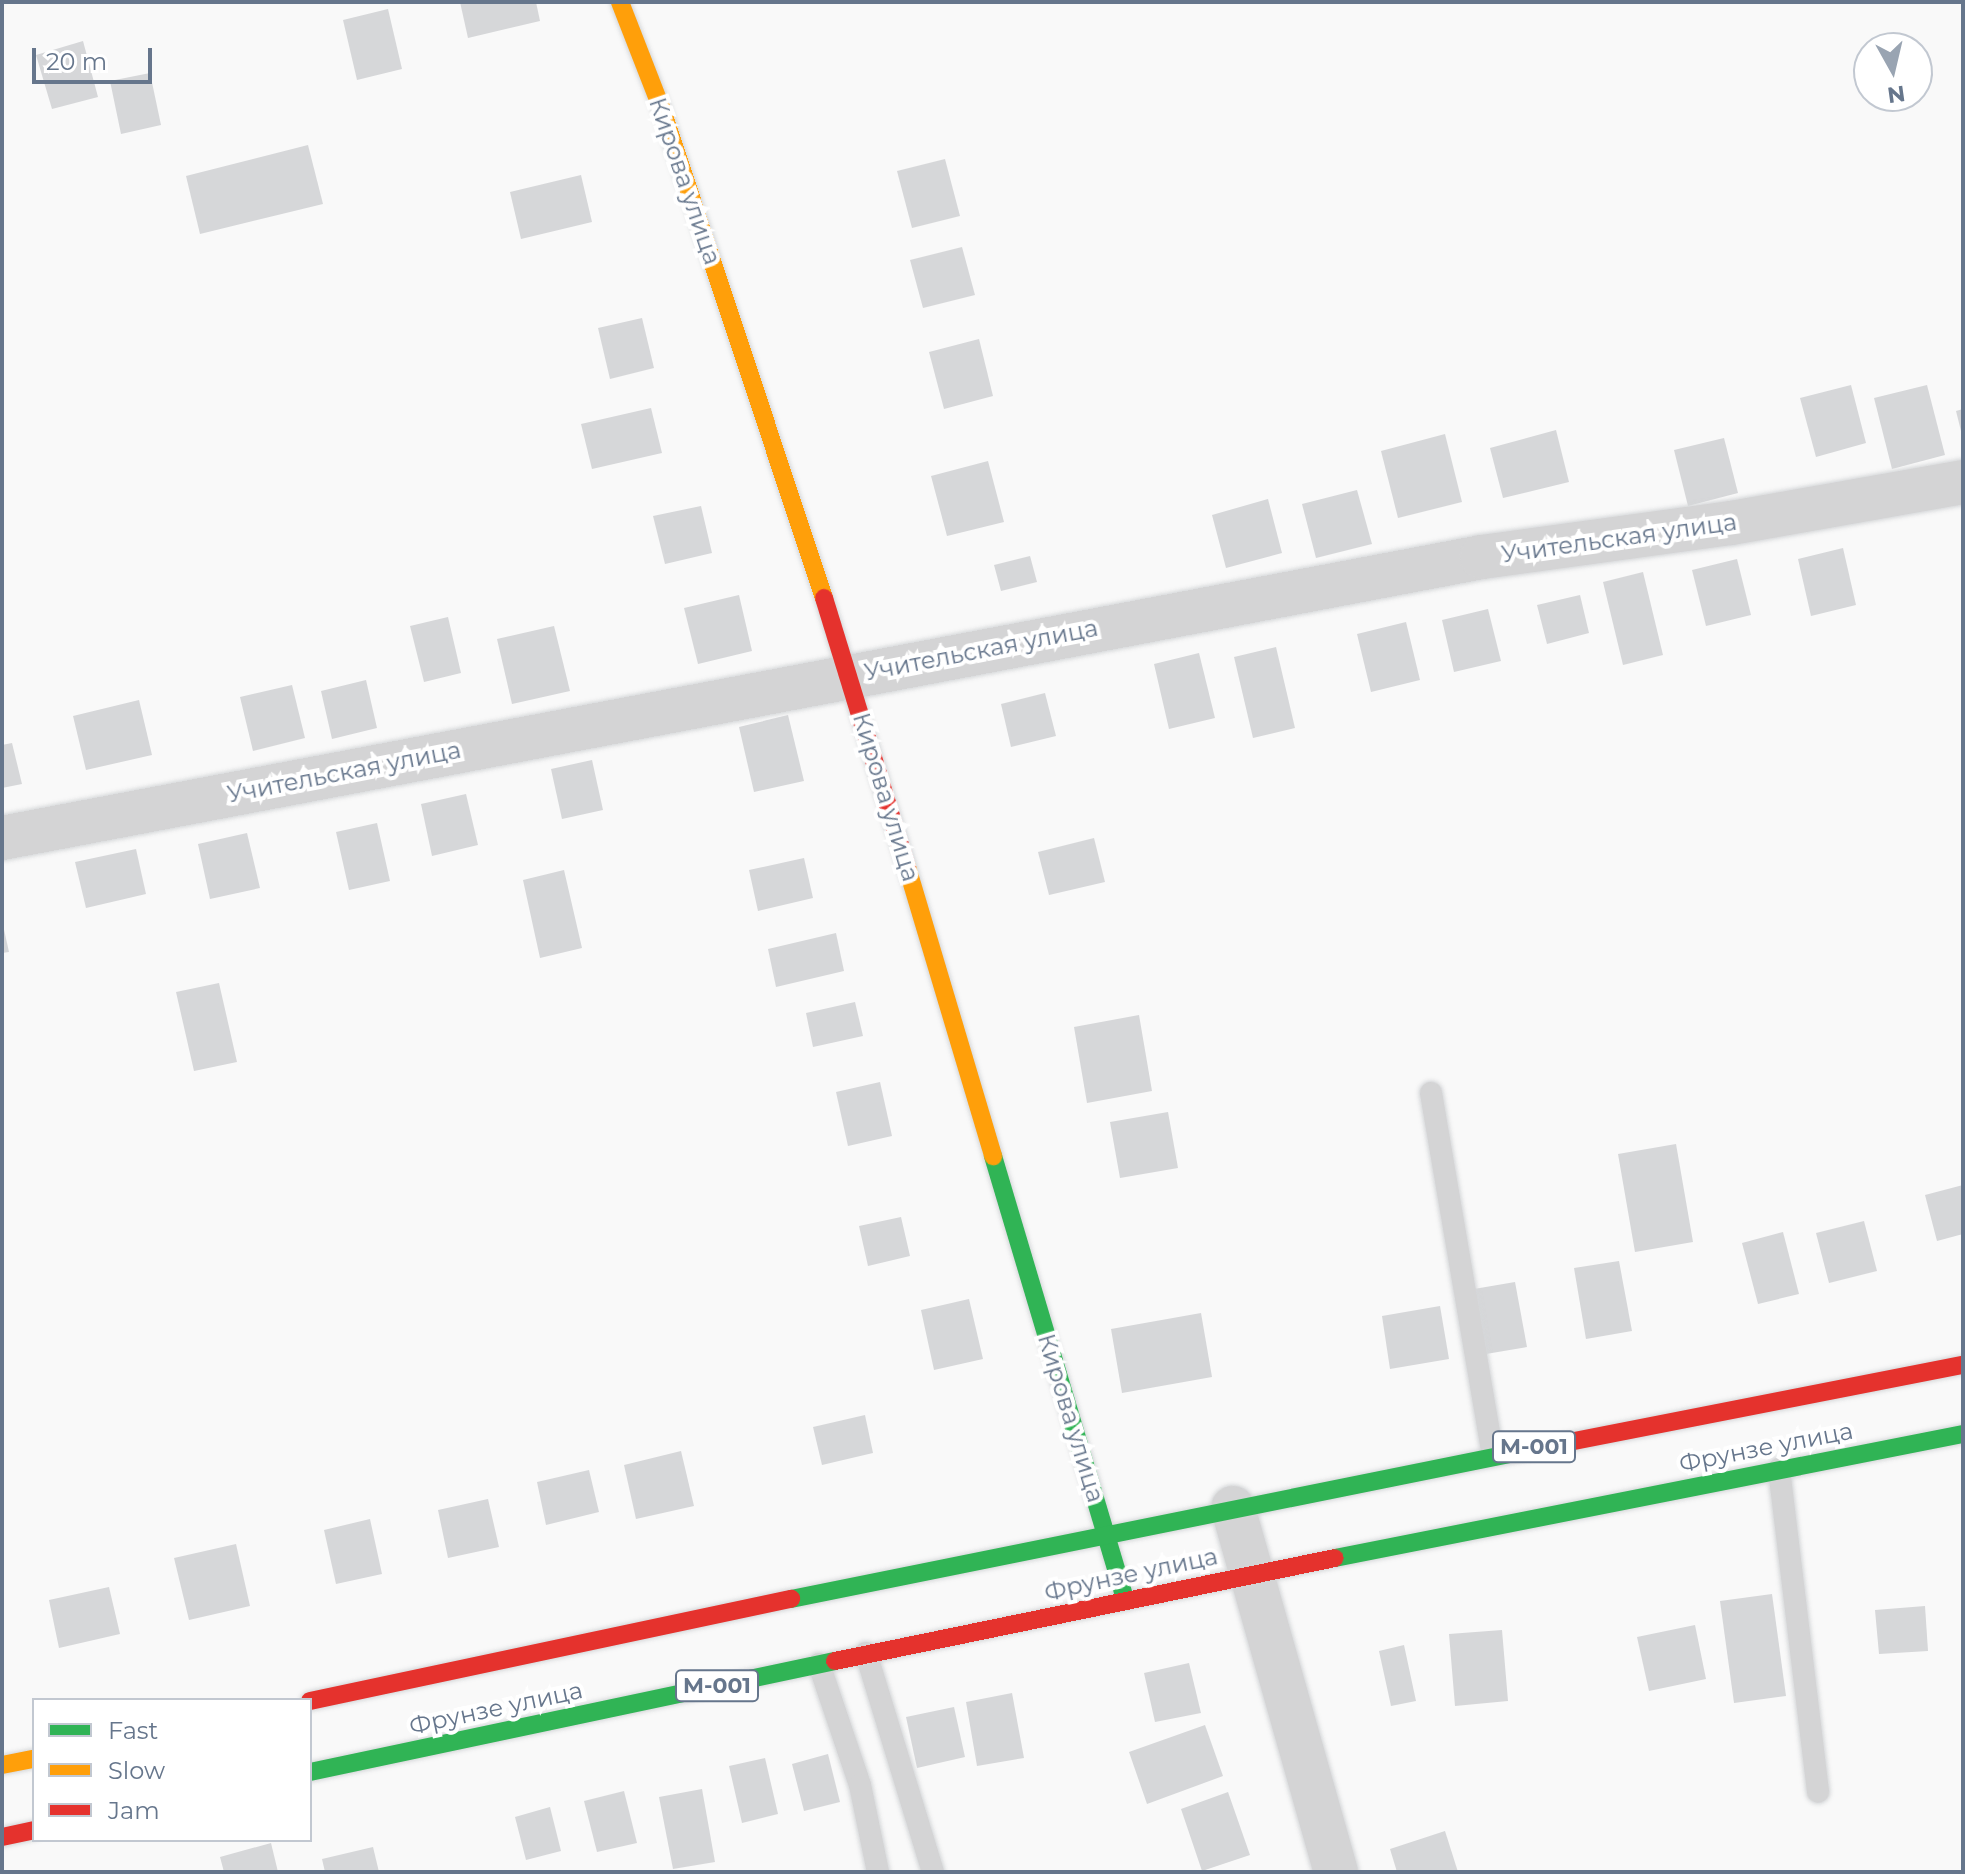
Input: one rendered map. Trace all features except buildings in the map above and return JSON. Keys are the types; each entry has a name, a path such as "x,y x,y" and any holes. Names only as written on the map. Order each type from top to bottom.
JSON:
{"main road":[{"name":"Кирова улица","path":"620,2 661,107 850,675 1125,1600"},
{"name":"Фрунзе улица","path":"312,1701 1105,1533 1963,1365"},
{"name":"Фрунзе улица","path":"312,1772 1125,1600 1963,1434"},
{"path":"2,1765 32,1759"},
{"path":"2,1837 32,1830"}],"street":[{"name":"Учительская улица","path":"2,838 1482,557 1731,523 1963,482"},
{"path":"1233,1508 1249,1575 1336,1872"}],"lane":[{"path":"1431,1093 1493,1455"},
{"path":"1779,1469 1818,1792"},
{"path":"866,1653 933,1872"},
{"path":"819,1664 860,1785 878,1872"}],"traffic: fast":[{"path":"993,1156 1125,1600"},
{"path":"1335,1558 1963,1434"},
{"path":"791,1599 1569,1442"},
{"path":"312,1772 835,1661"}],"traffic: slow":[{"path":"620,2 661,107 824,598"},
{"path":"907,867 993,1156"},
{"path":"2,1765 32,1759"}],"traffic: jam":[{"path":"824,598 907,867"},
{"path":"1569,1442 1963,1365"},
{"path":"835,1661 1335,1558"},
{"path":"312,1701 791,1599"},
{"path":"2,1837 32,1830"}]}
